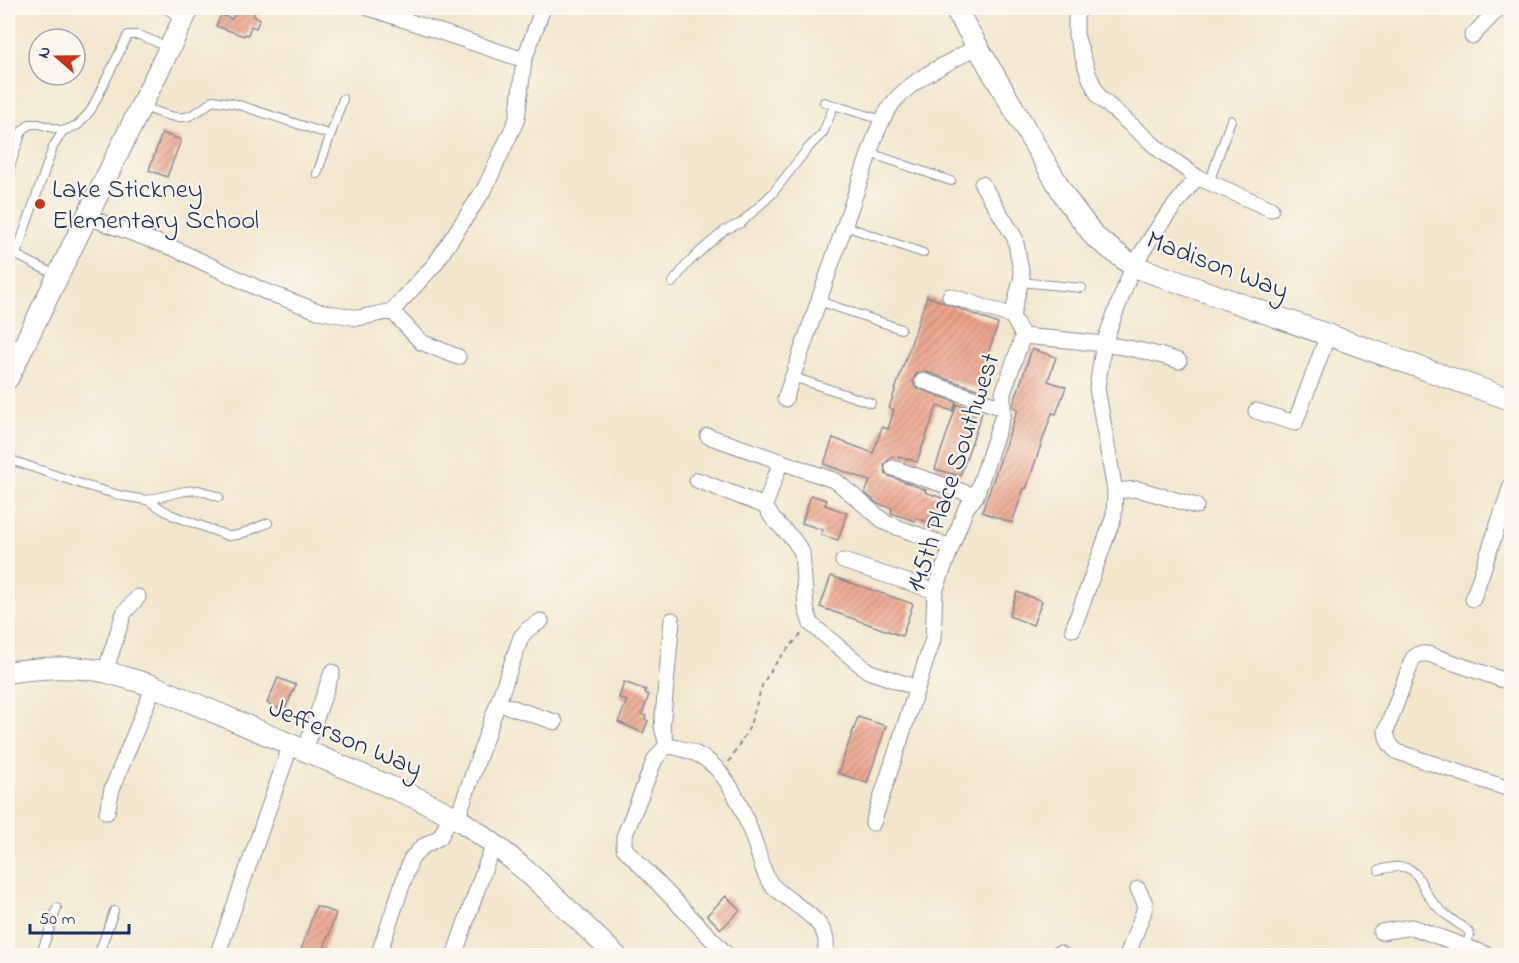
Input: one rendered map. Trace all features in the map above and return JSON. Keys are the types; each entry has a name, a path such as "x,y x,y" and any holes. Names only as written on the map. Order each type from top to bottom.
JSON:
{"street":[{"path":"369,8 524,60"},
{"path":"88,217 173,248 264,291 318,310 358,318 392,311 435,264 485,188 517,119 524,60 543,8"},
{"name":"Madison Way","path":"955,8 1067,200 1095,237 1133,266 1512,400"},
{"path":"1079,8 1076,18 1076,35 1089,76 1099,97 1162,152 1203,180 1271,209"},
{"path":"1472,36 1499,8"},
{"path":"8,378 170,48 181,10"},
{"path":"785,399 882,120 897,98 915,83 978,46"},
{"path":"1072,629 1114,516 1115,491 1097,388 1104,343 1133,266 1161,223 1203,180"},
{"path":"950,296 1012,316 1021,279 1015,238 982,184"},
{"path":"392,311 421,342 458,357"},
{"name":"145th Place Southwest","path":"873,823 933,639 935,591 966,508 976,496 1003,415 1003,393 1023,336 1012,316"},
{"path":"1256,411 1295,423 1328,335"},
{"path":"1023,336 1104,343 1156,353 1179,361"},
{"path":"923,381 1003,408"},
{"path":"708,436 836,481 886,523 951,547"},
{"path":"765,506 781,461"},
{"path":"893,468 976,496"},
{"path":"697,480 765,506 773,519 793,539 802,552 806,608 811,624 868,670 917,688"},
{"path":"1473,599 1512,483"},
{"path":"1115,491 1138,489 1196,506"},
{"path":"843,561 935,591"},
{"path":"105,672 124,613 138,597"},
{"path":"667,745 662,727 672,620"},
{"path":"378,956 411,859 422,847 440,837 454,817 521,637 528,628 541,621"},
{"path":"1512,683 1428,654 1419,654 1413,658 1386,731 1391,747 1398,752 1512,790"},
{"name":"Jefferson Way","path":"8,672 42,668 105,672 154,686 421,800 454,817 494,846 537,882 616,956"},
{"path":"217,956 298,747 332,672"},
{"path":"107,812 112,789 154,686"},
{"path":"498,703 555,722"},
{"path":"667,745 696,753 717,769 734,793 771,884 824,930 827,939 824,956"},
{"path":"667,745 655,759 624,837 624,848 728,956"},
{"path":"454,956 494,846"},
{"path":"1127,956 1144,911 1145,903 1138,889"},
{"path":"1381,932 1412,927 1491,956"}],"lane":[{"path":"16,255 53,147 63,131 78,125 91,110 128,34 139,35 170,48"},
{"path":"317,174 343,99"},
{"path":"141,106 180,118 198,113 213,100 236,104 331,135"},
{"path":"824,102 882,120"},
{"path":"672,284 688,263 705,247 725,230 741,223 772,194 808,148 823,133 834,105"},
{"path":"1203,180 1231,120"},
{"path":"8,173 22,131 30,124 39,124 63,131"},
{"path":"870,153 951,181"},
{"path":"845,226 923,253"},
{"path":"8,249 58,276"},
{"path":"1021,279 1082,288"},
{"path":"819,301 901,329"},
{"path":"793,377 871,403"},
{"path":"8,459 84,485 147,500 172,515 228,536 238,535 268,523"},
{"path":"147,500 199,490 219,497"},
{"path":"1379,870 1391,867 1407,868 1413,872 1442,911 1454,922 1467,928 1470,934 1466,946"},
{"path":"40,956 57,908"},
{"path":"98,956 114,910"}],"path":[{"path":"721,775 749,728 763,683 778,660 811,624"}],"building":[{"path":"237,8 257,8 253,16 260,19 256,28 251,26 248,35 244,36 216,26 221,15 232,19"},
{"path":"162,133 181,140 167,177 149,170"},
{"path":"927,296 998,324 985,362 992,364 983,391 926,372 916,374 913,382 916,388 956,402 953,411 937,406 917,462 892,456 884,465 886,475 942,498 933,524 891,513 892,508 878,504 865,493 870,481 824,464 833,438 873,453 882,427 888,429 894,410 889,408"},
{"path":"1032,349 1056,357 1048,381 1066,387 1056,414 1052,413 1012,523 982,512 1018,409 1013,405"},
{"path":"957,404 982,413 960,476 935,469"},
{"path":"811,495 827,500 825,505 847,513 838,540 821,535 823,530 802,523"},
{"path":"831,576 913,604 902,636 820,607"},
{"path":"1017,592 1042,601 1033,625 1009,616"},
{"path":"278,678 296,685 284,711 267,703"},
{"path":"624,682 646,690 645,693 649,695 642,714 648,721 643,733 618,722 627,701 619,698"},
{"path":"858,717 886,726 867,783 838,773"},
{"path":"726,896 740,910 721,929 707,915"},
{"path":"316,906 336,913 327,940 321,956 299,956"}],"place":[{"name":"Lake Stickney Elementary School","path":"40,204"}]}
